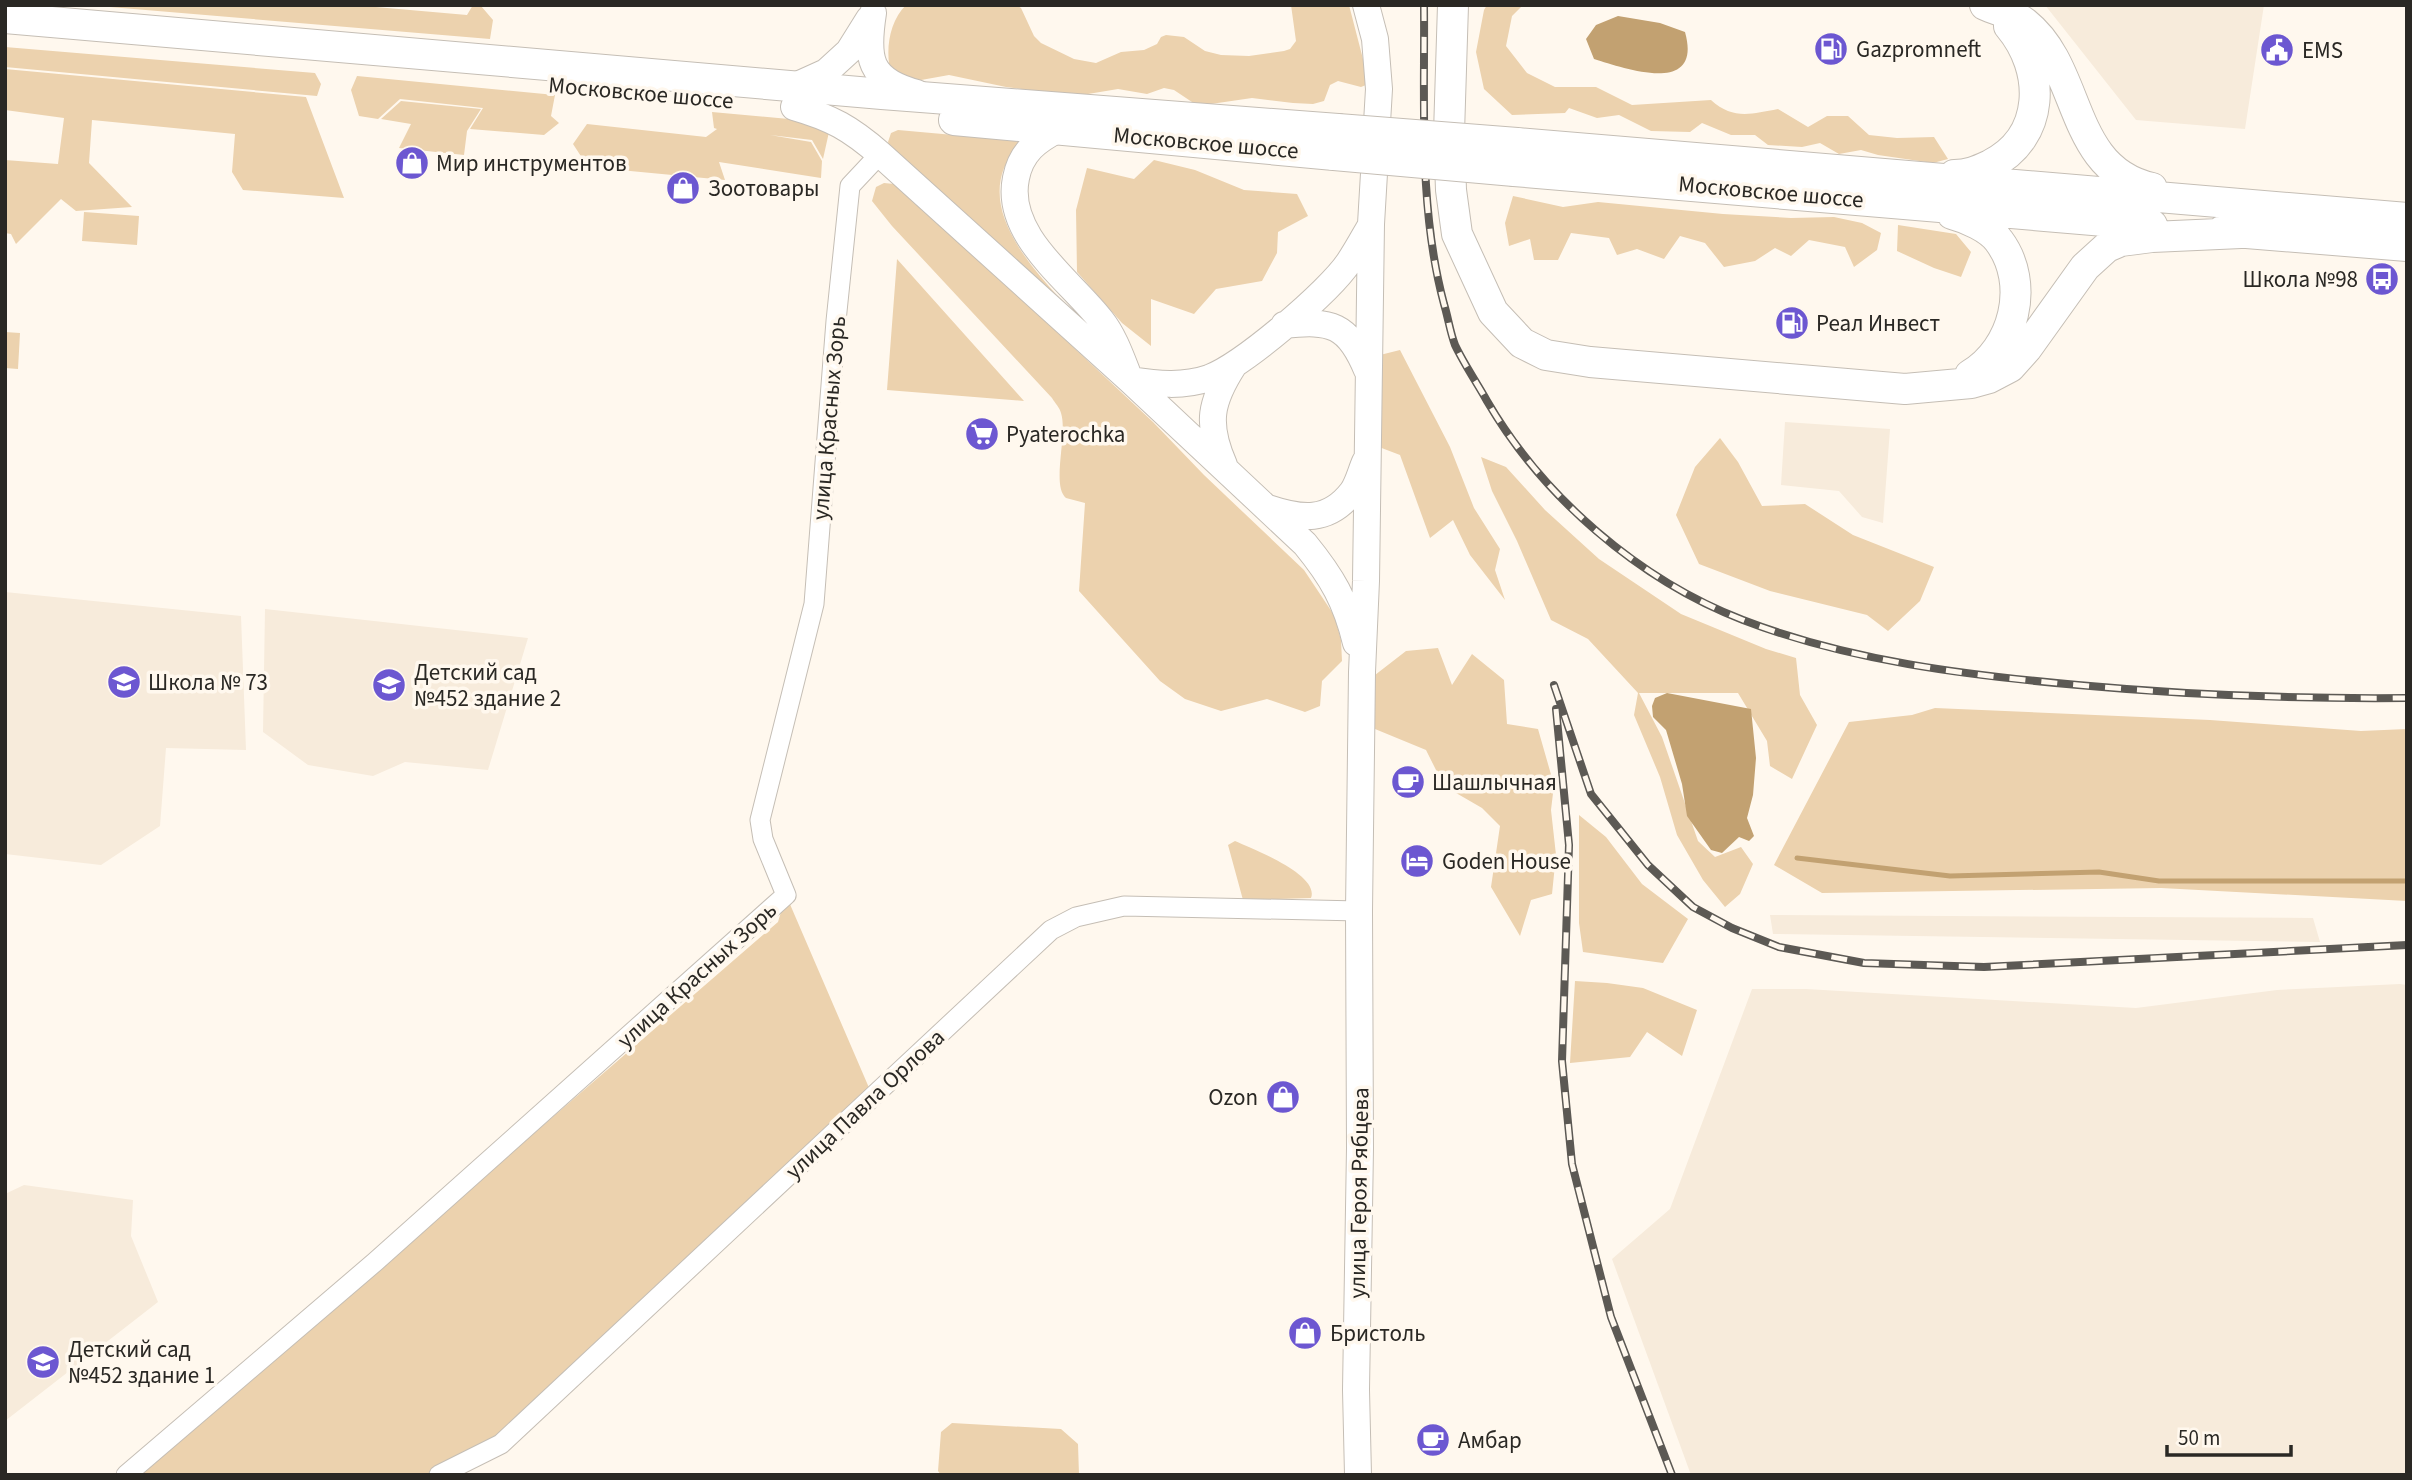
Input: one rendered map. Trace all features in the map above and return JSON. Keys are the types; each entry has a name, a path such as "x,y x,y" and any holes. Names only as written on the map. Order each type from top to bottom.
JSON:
{"main road":[{"path":"1363,672 1371,224 1379,89 1376,39 1366,5"},
{"path":"1453,5 1449,133 1451,190 1457,234 1493,312 1522,343 1546,355 1590,362 1905,389 1989,378 2010,367 2027,348 2085,267 2107,247 2121,241 2242,219"},
{"path":"1453,68 1475,5"},
{"path":"1907,191 1969,175 2003,158 2023,139 2034,113 2031,62 2021,41 1990,7"},
{"path":"1990,7 2024,22 2040,37 2085,131 2097,152 2116,173 2138,185 2242,219"},
{"path":"875,9 849,51 794,96 855,132 1130,380 1305,544 1328,572 1350,617 1363,672"},
{"path":"875,9 869,40 872,60 880,76 897,87 936,98"},
{"name":"Московское шоссе","path":"5,18 794,96 1059,129 1336,142"},
{"name":"Московское шоссе","path":"5,36 794,96 936,98 1336,142 2242,219 2407,246"},
{"path":"1059,129 1038,139 1025,154 1017,171 1014,188 1016,206 1027,233 1046,260 1101,320 1118,349 1130,380"},
{"path":"1907,191 1982,227 1998,239 2011,262 2015,279 2015,304 2010,328 1998,349 1982,368 1954,384"},
{"name":"Московское шоссе","path":"2242,219 2407,218"},
{"path":"1130,380 1161,385 1185,383 1209,378 1234,365 1329,286 1349,263 1371,224"},
{"path":"1284,325 1310,322 1332,326 1348,336 1359,351 1369,375"},
{"path":"1227,470 1214,443 1212,424 1220,387 1234,365"},
{"path":"1263,506 1294,516 1311,517 1333,510 1353,491 1368,455"},
{"name":"улица Героя Рябцева","path":"1358,1475 1356,1390 1363,672"}],"street":[{"name":"улица Красных Зорь","path":"126,1475 375,1262 786,895 763,839 760,820 814,604 836,321 850,186 880,154"},
{"name":"улица Павла Орлова","path":"439,1475 501,1444 1051,930 1076,917 1124,906 1359,911"}],"shaded area":[{"path":"86,5 353,5 467,15 473,5 481,6 493,20 490,39"},
{"path":"906,5 1016,5 1021,8 1034,36 1041,43 1074,59 1096,63 1121,52 1144,50 1157,44 1161,37 1166,35 1184,37 1205,51 1221,55 1249,56 1284,51 1290,49 1296,41 1291,5 1349,5 1364,63 1366,85 1361,87 1338,81 1330,85 1324,101 1313,104 1252,98 1204,105 1164,88 1147,94 1118,89 1076,96 1006,87 949,75 910,82 891,74 888,55 892,28"},
{"path":"1487,5 1523,5 1512,16 1506,46 1527,73 1555,87 1596,87 1632,105 1711,100 1735,113 1751,114 1778,109 1808,127 1827,116 1848,116 1869,135 1897,138 1934,137 1948,159 1933,163 1861,150 1839,154 1820,143 1802,147 1768,145 1755,135 1731,135 1702,123 1690,132 1651,131 1619,115 1597,118 1569,108 1565,113 1512,115 1484,89 1476,52"},
{"path":"2045,5 2264,5 2245,129 2136,120"},
{"path":"1618,16 1660,23 1685,32 1688,52 1683,65 1673,71 1642,72 1594,59 1586,39 1596,25"},
{"path":"5,47 315,73 321,84 317,96 5,67"},
{"path":"5,69 306,97 344,198 243,190 232,172 235,134 92,120 89,163 132,207 76,211 61,199 16,244 11,234 5,233 5,160 58,164 64,118 5,110"},
{"path":"357,76 555,95 551,116 559,123 544,135 470,129 483,108 400,99 378,119 359,116 351,90"},
{"path":"401,101 481,109 467,131 464,155 399,148 411,124 381,119"},
{"path":"712,112 821,122 829,132 823,159 812,140 770,135 811,142 822,161 821,178 719,162 725,180 588,167 573,144 587,124 706,137 717,129 714,128"},
{"path":"898,130 1022,141 1004,168 1000,190 1003,213 1025,256 1088,329 891,150 888,142 891,133"},
{"path":"1154,160 1195,170 1244,190 1297,194 1308,216 1278,232 1277,253 1262,281 1216,289 1194,314 1151,299 1151,346 1122,323 1077,272 1076,210 1087,168 1134,179"},
{"path":"884,183 894,184 911,195 1153,422 1204,475 1304,570 1334,615 1341,640 1342,661 1322,681 1320,706 1305,712 1267,699 1221,711 1185,699 1160,681 1079,591 1085,503 1066,498 1062,492 1060,471 1063,422 1060,409 872,201 876,187"},
{"path":"1513,196 1563,207 1598,202 1723,214 1791,218 1834,217 1862,223 1881,233 1877,250 1854,267 1845,247 1809,240 1791,256 1775,248 1755,261 1724,267 1705,243 1680,236 1664,259 1637,249 1617,255 1609,238 1571,233 1558,260 1534,260 1530,239 1509,246 1505,223"},
{"path":"84,212 139,216 137,245 82,241"},
{"path":"1898,225 1956,234 1971,252 1961,277 1897,251"},
{"path":"897,259 1024,401 887,390"},
{"path":"5,332 20,333 18,369 5,368"},
{"path":"1400,350 1450,447 1474,508 1500,549 1495,570 1505,600 1470,555 1453,520 1430,538 1400,455 1379,447 1380,355"},
{"path":"1785,422 1890,429 1883,523 1862,517 1839,491 1781,485"},
{"path":"1720,438 1738,462 1762,506 1805,504 1853,535 1934,567 1920,601 1888,631 1867,615 1770,591 1699,564 1676,515 1695,467"},
{"path":"1481,457 1506,467 1545,510 1599,559 1681,614 1766,649 1796,658 1800,695 1817,725 1792,779 1770,766 1767,741 1738,693 1639,693 1662,737 1698,841 1715,857 1741,847 1753,864 1740,894 1725,907 1703,880 1677,835 1660,777 1634,715 1638,693 1588,639 1551,620 1492,491"},
{"name":"Школа № 73","path":"5,592 241,616 246,750 166,748 160,826 101,865 5,854"},
{"name":"Детский сад №452 здание 2","path":"265,609 528,638 488,770 405,762 373,776 308,765 263,732"},
{"path":"1438,648 1452,685 1472,654 1504,680 1507,724 1538,729 1554,785 1551,810 1556,855 1552,894 1531,900 1520,936 1491,887 1500,826 1482,808 1444,786 1426,750 1375,729 1375,675 1406,651"},
{"path":"1667,693 1751,709 1756,758 1753,795 1747,818 1754,836 1749,841 1739,837 1722,853 1711,850 1687,816 1682,784 1666,730 1653,717 1652,706 1655,698"},
{"path":"1935,708 2210,720 2361,731 2407,729 2407,901 2161,888 1822,893 1774,865 1849,722 1912,715"},
{"path":"1579,815 1606,837 1642,884 1688,919 1663,963 1583,952 1579,923"},
{"path":"1235,841 1296,872 1311,889 1311,898 1243,900 1228,845"},
{"path":"786,895 873,1097 501,1444 439,1475 139,1475 778,922"},
{"path":"1770,915 2313,918 2320,942 1773,934"},
{"path":"1575,981 1643,988 1697,1010 1682,1056 1647,1032 1630,1057 1570,1063"},
{"path":"2407,985 2407,1475 1691,1475 1612,1259 1670,1209 1752,989 1806,989 2136,1008 2277,990"},
{"name":"Детский сад №452 здание 1","path":"24,1185 133,1200 131,1236 158,1302 5,1421 5,1194"},
{"path":"952,1423 1061,1429 1078,1444 1079,1475 941,1475 938,1471 941,1432"}],"waterway":[{"path":"1797,858 1950,876 2099,872 2159,881 2407,881"}],"railway":[{"path":"1424,5 1424,118 1430,230 1455,345 1487,401 1536,470 1597,532 1631,558 1704,603 1743,620 1825,646 1908,664 2036,681 2160,691 2284,697 2407,698"},
{"path":"1554,685 1591,794 1648,865 1693,907 1732,928 1779,947 1864,963 1984,967 2407,945"},
{"path":"1556,709 1569,845 1562,1061 1572,1164 1611,1317 1672,1475"}],"place":[{"name":"Gazpromneft","path":"1831,49"},
{"name":"EMS","path":"2277,50"},
{"name":"Мир инструментов","path":"412,163"},
{"name":"Зоотовары","path":"683,188"},
{"name":"Школа №98","path":"2382,279"},
{"name":"Реал Инвест","path":"1792,323"},
{"name":"Pyaterochka","path":"982,434"},
{"name":"Школа № 73","path":"124,682"},
{"name":"Детский сад №452 здание 2","path":"389,685"},
{"name":"Шашлычная","path":"1408,782"},
{"name":"Goden House","path":"1417,861"},
{"name":"Ozon","path":"1283,1097"},
{"name":"Бристоль","path":"1305,1333"},
{"name":"Детский сад №452 здание 1","path":"43,1362"},
{"name":"Амбар","path":"1433,1440"}]}
